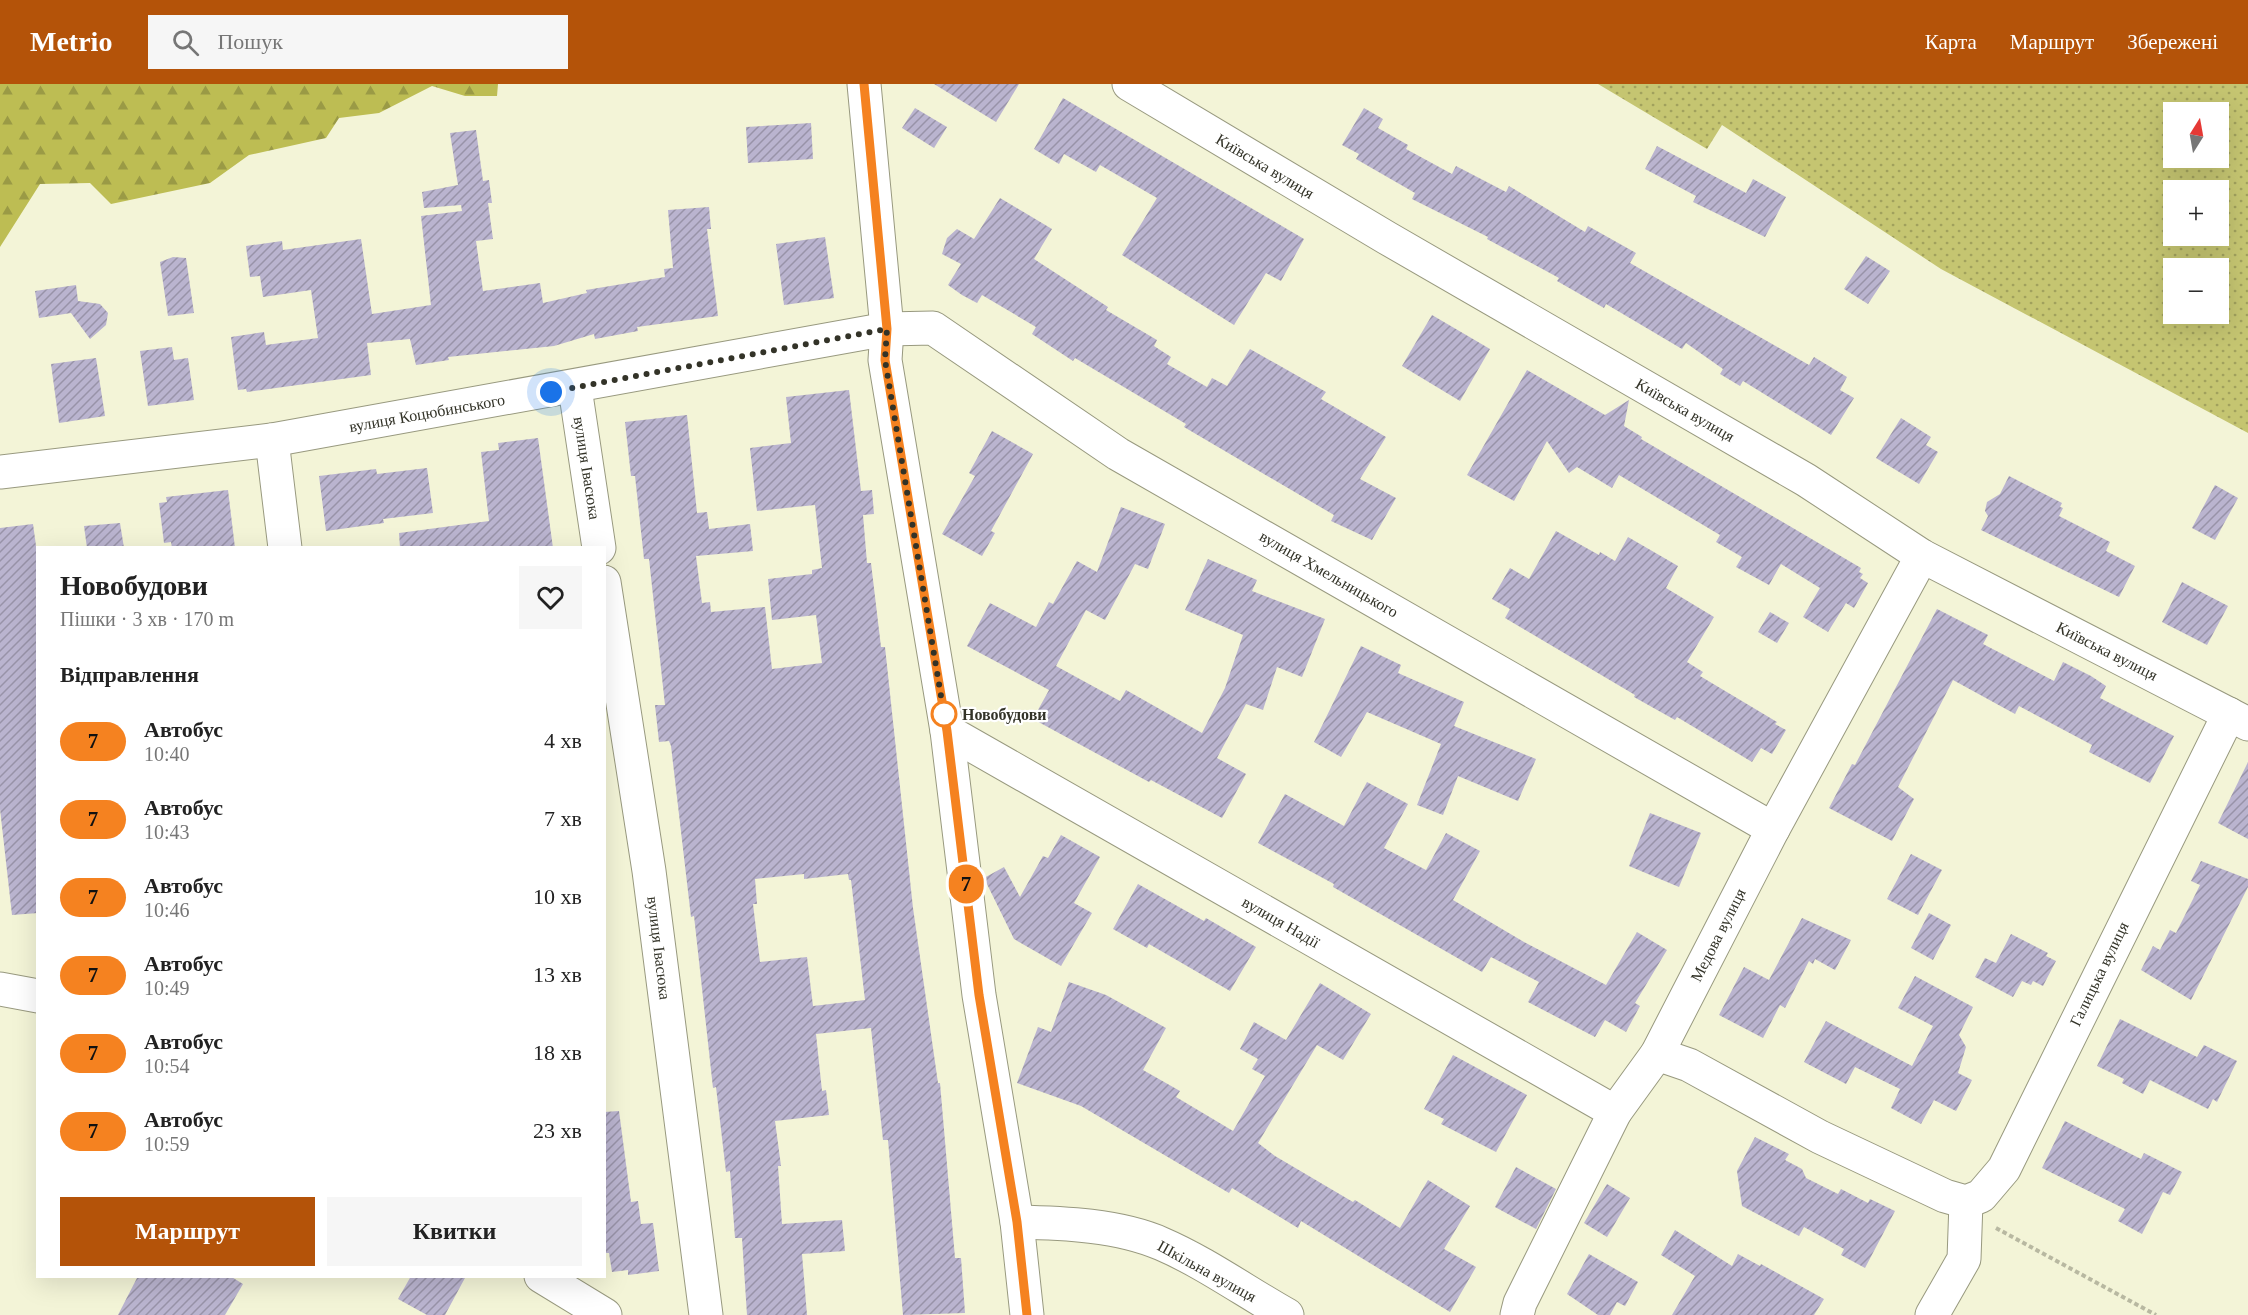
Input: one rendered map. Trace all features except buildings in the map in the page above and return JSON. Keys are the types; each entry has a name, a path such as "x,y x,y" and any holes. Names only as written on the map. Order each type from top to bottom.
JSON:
{"street":[{"path":"864,84 887,329 885,360 947,731 979,995 1017,1222 1027,1315"},
{"name":"Київська вулиця","path":"1129,84 1397,244 1806,480 1922,556 2239,719"},
{"name":"вулиця Хмельницького","path":"887,329 933,328 1118,454 1773,829"},
{"name":"вулиця Коцюбинського","path":"0,472 272,440 575,388 887,329"},
{"name":"вулиця Івасюка","path":"575,388 599,546"},
{"path":"272,440 285,546"},
{"name":"Медова вулиця","path":"1517,1315 1520,1303 1615,1112 1657,1054 1773,829 1922,556"},
{"name":"вулиця Івасюка","path":"606,595 649,871 706,1315"},
{"name":"Галицька вулиця","path":"1955,1199 1981,1196 2004,1169 2239,719"},
{"name":"вулиця Надії","path":"947,731 1615,1112"},
{"path":"0,989 36,996"},
{"path":"1657,1054 1689,1065 1820,1137 1955,1199 1964,1259 1932,1315"},
{"name":"Шкільна вулиця","path":"1017,1222 1127,1232 1162,1244 1287,1315"},
{"path":"544,1278 605,1315"}],"path":[{"path":"1955,1199 1984,1222 2156,1315"}],"shaded area":[{"path":"1598,84 2248,84 2248,433 1941,269 1722,125 1707,149"}],"green space":[{"path":"0,84 498,84 497,96 465,96 432,86 379,113 339,118 326,138 249,155 210,183 111,204 90,183 40,184 0,247"}],"bus line":[{"name":"7","path":"864,84 887,329 885,360 947,731 979,995 1017,1222 1027,1315"}],"place":[{"name":"Новобудови","path":"944,714"}],"route":[{"path":"551,392 887,329 885,360 944,714"}]}
